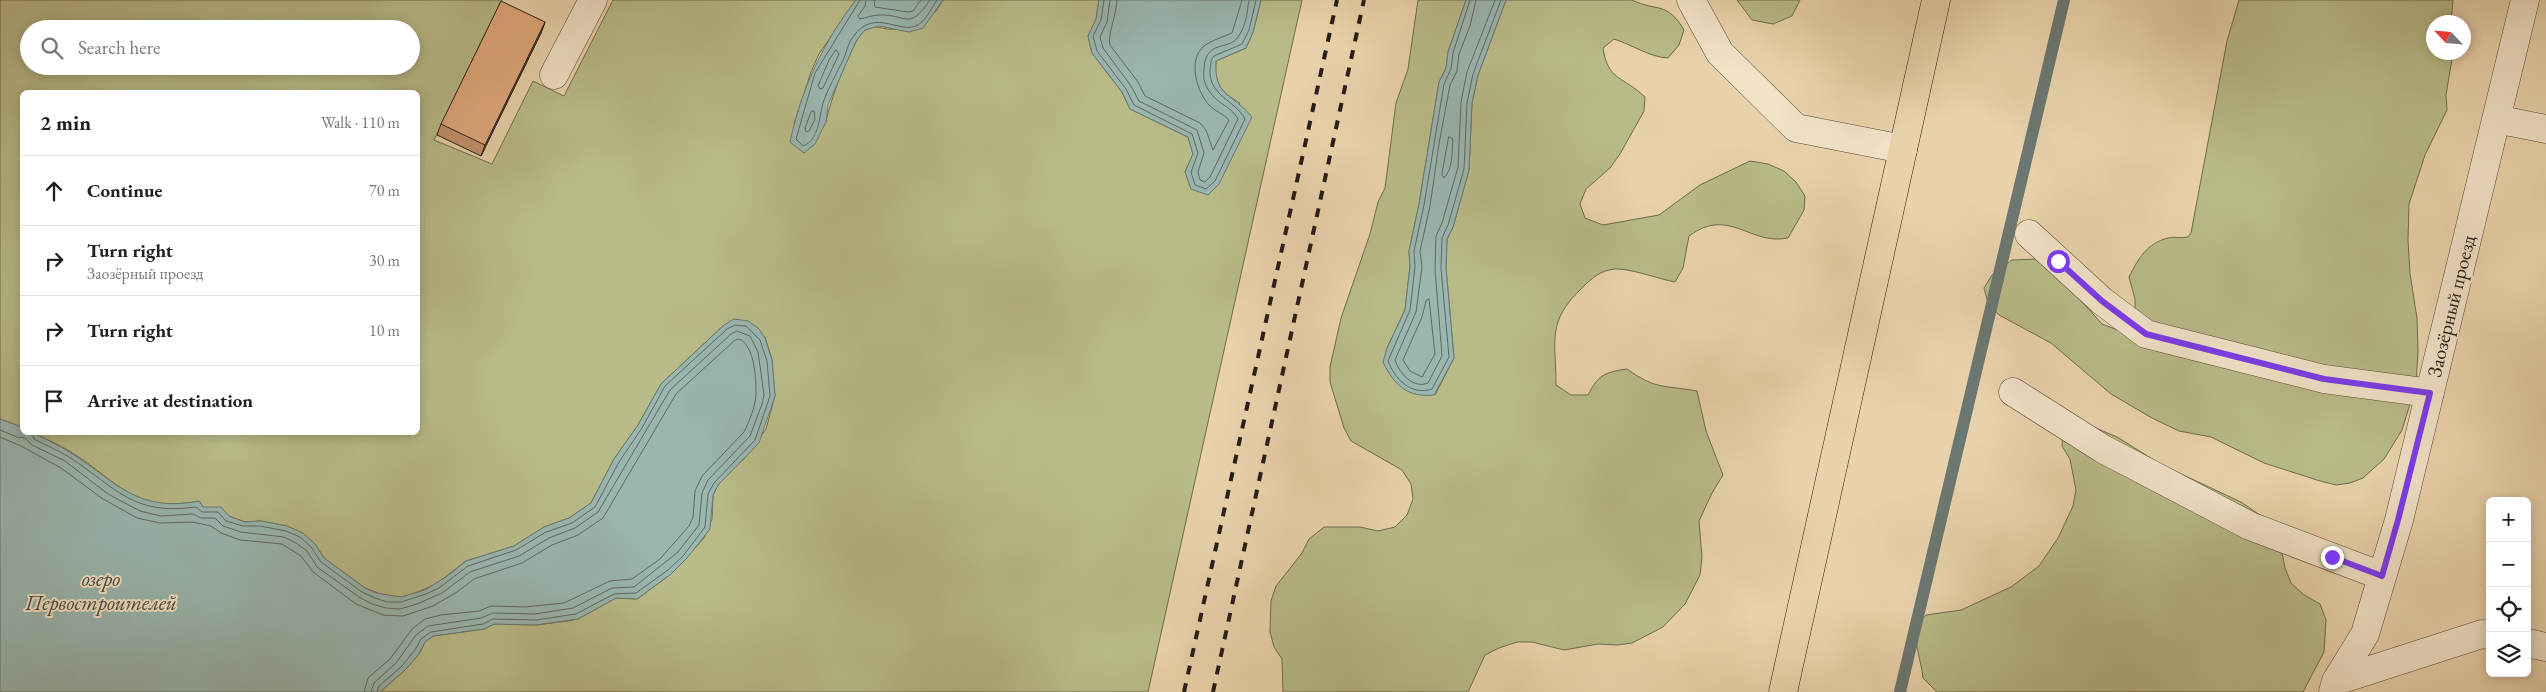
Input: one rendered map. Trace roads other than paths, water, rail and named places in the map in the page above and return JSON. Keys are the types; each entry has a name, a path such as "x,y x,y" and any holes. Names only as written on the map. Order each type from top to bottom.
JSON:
{"main road":[{"path":"1783,692 1936,0"}],"street":[{"path":"554,75 593,0"},
{"path":"1691,0 1720,53 1796,128 1903,149"},
{"name":"Заозёрный проезд","path":"2335,687 2365,634 2398,520 2525,0"},
{"path":"2496,119 2546,129"},
{"path":"2029,234 2102,301 2146,334 2324,379 2430,393"},
{"path":"2013,392 2103,449 2250,526 2382,576"},
{"path":"2335,687 2482,634 2486,634"},
{"path":"2531,644 2546,647"}],"water":[{"path":"856,0 943,0 923,28 909,32 879,26 865,30 856,41 828,105 826,122 815,144 804,153 790,142 800,104 815,67 833,33"},
{"path":"1099,0 1261,0 1253,32 1246,48 1216,61 1216,73 1221,88 1252,117 1219,184 1208,195 1191,189 1185,172 1193,154 1188,137 1130,109 1122,92 1092,53 1088,36 1096,19"},
{"path":"1466,0 1506,0 1478,75 1472,103 1469,170 1453,227 1447,239 1446,268 1454,358 1434,395 1425,395 1409,392 1403,388 1392,377 1383,362 1387,348 1405,310 1410,266 1409,251 1419,204 1439,82 1446,68 1448,52"},
{"name":"озеро Первостроителей","path":"734,319 748,321 758,328 765,338 772,360 775,396 759,443 718,485 713,495 710,529 687,558 671,574 637,599 616,598 578,619 536,625 494,624 484,629 433,636 425,642 419,654 405,670 380,692 0,692 0,419 20,426 20,435 37,435 55,444 121,488 137,496 155,502 175,504 199,501 203,507 221,507 229,516 245,522 261,521 287,526 303,533 315,544 324,558 365,588 376,593 401,597 425,590 446,577 466,561 514,546 544,527 569,518 591,503 614,459 638,425 661,384 724,325"}],"waterway":[{"path":"1900,692 2064,0"}],"railway":[{"path":"1184,692 1337,0"},
{"path":"1213,692 1364,0"}]}
